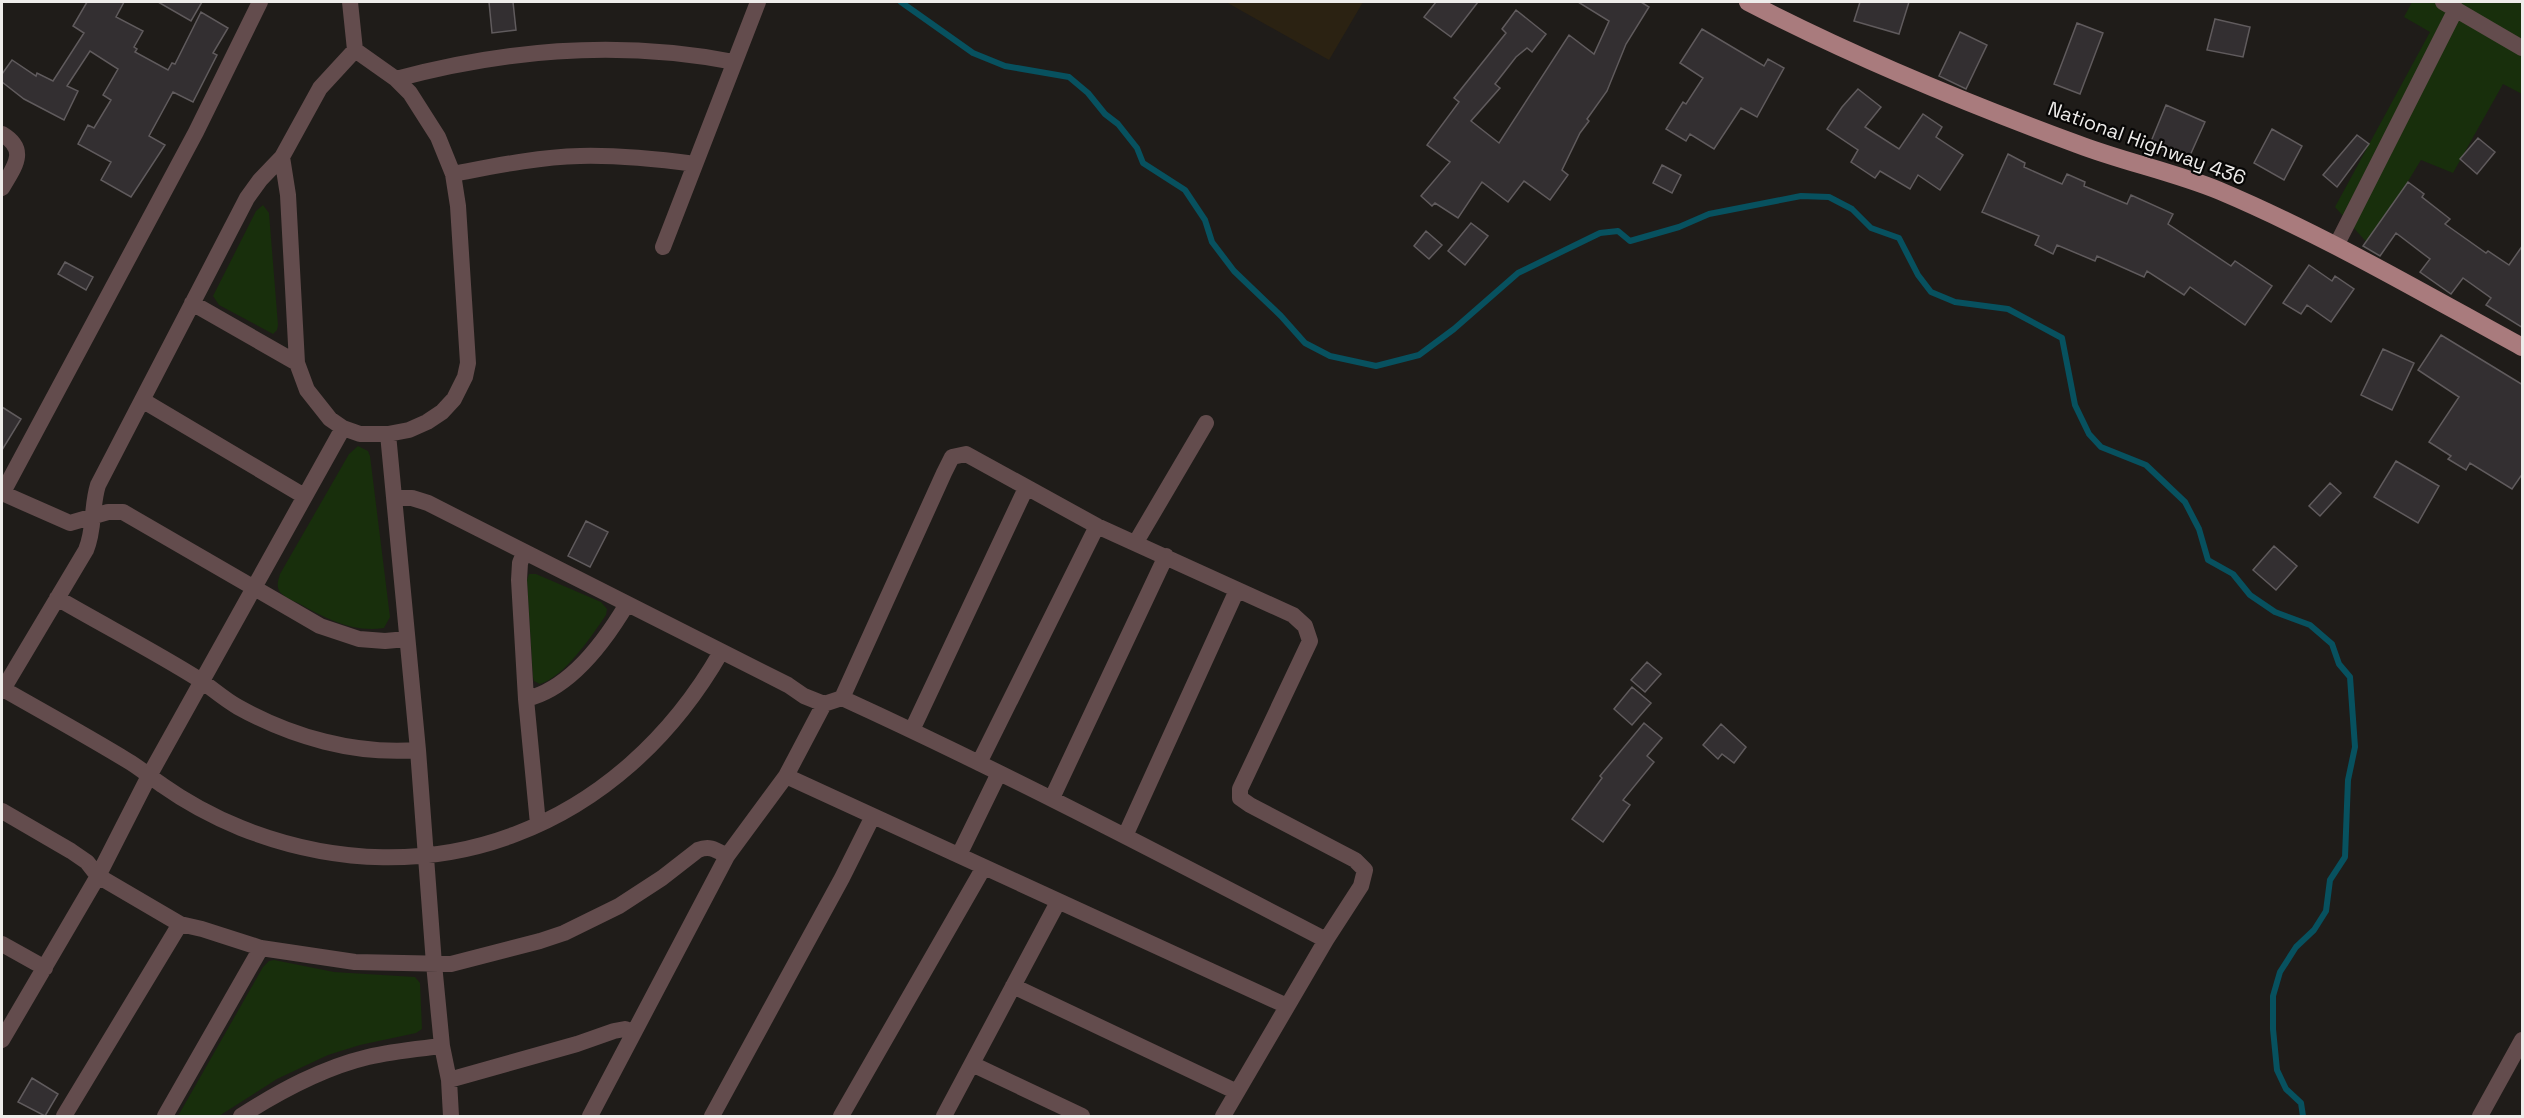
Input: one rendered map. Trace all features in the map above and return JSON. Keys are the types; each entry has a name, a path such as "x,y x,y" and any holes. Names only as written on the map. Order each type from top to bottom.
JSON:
{"main road":[{"name":"National Highway 436","path":"1748,2 1898,72 2078,144 2217,190 2336,246 2523,347"}],"street":[{"path":"260,2 196,132 2,494 64,522 77,522 116,512 131,516 305,618 338,633 373,640 407,639"},
{"path":"350,2 355,51 320,88 282,157 253,189 98,485 89,544 2,690 131,763 187,801 238,827 288,844 343,854 398,858 458,852 491,843 538,824 592,795 640,758 661,737 692,701 721,652"},
{"path":"663,247 758,2"},
{"path":"2336,246 2450,5 2523,48"},
{"path":"396,79 489,58 564,50 656,51 734,62"},
{"path":"282,157 288,195 297,363 307,390 330,419 344,428 360,434 388,434 409,430 442,412 460,389 468,363 458,206 453,174 438,136 410,93 396,79 355,51"},
{"path":"2,134 14,144 18,153 16,163 2,188"},
{"path":"453,174 510,163 581,156 650,159 695,164"},
{"path":"192,303 297,363"},
{"path":"142,400 304,496"},
{"path":"1136,542 1206,423"},
{"path":"2,1040 98,876 149,776 344,428"},
{"path":"388,434 396,498 418,750 434,964 442,1046 449,1080 451,1116"},
{"path":"842,698 952,457 966,454 1097,526 1293,615 1305,626 1310,641 1240,789 1240,798 1356,860 1365,870 1361,885 1326,939 1223,1116"},
{"path":"912,730 1026,488"},
{"path":"396,498 412,498 428,503 788,685 804,696 824,704 842,698 912,730 1052,798 1326,939"},
{"path":"980,764 1097,526"},
{"path":"524,553 520,563 519,580 526,699 538,824"},
{"path":"1052,798 1166,556"},
{"path":"1125,836 1237,590"},
{"path":"57,598 202,681 236,706 280,728 304,736 363,748 418,750"},
{"path":"526,699 558,684 585,660 608,633 627,604"},
{"path":"590,1116 727,856 786,776 824,704"},
{"path":"959,855 999,773"},
{"path":"786,776 1287,1006"},
{"path":"2,812 80,857 98,876 180,924 261,948 355,962 434,964 463,962 506,952 564,933 619,906 662,878 690,855 707,847 727,856"},
{"path":"712,1116 837,888 873,816"},
{"path":"841,1116 984,867"},
{"path":"944,1116 1058,902"},
{"path":"64,1116 180,924"},
{"path":"2,944 45,968"},
{"path":"165,1116 261,948"},
{"path":"1013,986 1237,1092"},
{"path":"449,1080 577,1044 614,1030 625,1029 633,1032"},
{"path":"2480,1116 2523,1040"},
{"path":"241,1116 297,1084 345,1063 370,1056 442,1046"},
{"path":"972,1064 1082,1116"}],"shaded area":[{"path":"1226,2 1363,2 1329,60"}],"green space":[{"path":"2412,2 2522,2 2522,94 2503,84 2453,173 2421,160 2369,245 2335,207 2430,32 2404,17"},
{"path":"263,205 269,213 278,325 273,334 219,305 213,296 256,211"},
{"path":"358,446 368,451 370,456 390,617 384,628 351,627 340,624 287,598 280,592 278,586 280,574 349,454"},
{"path":"529,574 536,574 601,602 607,609 606,615 577,655 559,673 540,684 534,681 533,677 527,580"},
{"path":"274,960 334,972 415,977 420,983 422,1029 416,1033 360,1045 328,1055 277,1079 219,1116 178,1116 263,967 269,961"}],"building":[{"path":"87,2 124,2 116,17 143,31 134,47 137,49 135,52 168,70 172,63 175,64 201,12 228,28 213,53 217,55 193,102 173,92 149,136 165,145 131,197 101,180 111,162 78,144 88,125 94,128 111,100 103,95 118,69 90,51 67,86 78,91 64,120 24,99 2,82 2,74 12,60 36,76 37,73 53,81 84,33 73,26"},
{"path":"158,2 202,2 191,21"},
{"path":"489,2 513,2 516,30 492,33"},
{"path":"1436,2 1478,2 1451,37 1424,17"},
{"path":"1578,2 1641,2 1649,7 1626,44 1607,91 1587,119 1589,121 1580,133 1562,170 1568,175 1550,200 1524,181 1508,202 1482,182 1458,218 1435,203 1432,206 1421,196 1450,162 1427,145 1459,102 1454,98 1506,33 1502,29 1516,10 1546,34 1532,52 1527,48 1516,57 1495,84 1500,88 1471,121 1499,143 1569,35 1594,54 1609,21"},
{"path":"1860,2 1909,2 1899,34 1854,21"},
{"path":"2215,19 2250,27 2243,57 2207,50"},
{"path":"2077,23 2103,33 2080,94 2054,84"},
{"path":"1702,29 1764,66 1768,59 1784,68 1757,117 1741,108 1714,149 1690,134 1686,141 1666,129 1683,102 1686,104 1703,78 1680,63"},
{"path":"1960,32 1987,45 1966,89 1939,76"},
{"path":"1858,89 1881,107 1865,127 1899,149 1923,114 1942,127 1936,137 1963,155 1940,190 1918,175 1910,189 1880,171 1875,178 1851,162 1858,150 1827,129"},
{"path":"2166,105 2205,122 2188,160 2150,144"},
{"path":"2272,129 2302,146 2284,180 2254,163"},
{"path":"2357,135 2369,144 2337,187 2323,175"},
{"path":"2478,138 2495,152 2477,174 2460,159"},
{"path":"2008,154 2025,163 2024,167 2062,184 2067,174 2085,182 2084,186 2127,204 2131,195 2173,214 2168,224 2231,266 2235,261 2272,286 2245,325 2190,287 2184,295 2147,271 2144,277 2097,256 2095,261 2057,245 2053,254 2035,245 2039,236 1982,212"},
{"path":"1662,165 1681,175 1672,193 1653,183"},
{"path":"2408,182 2424,194 2422,197 2450,219 2445,224 2486,253 2488,251 2509,265 2523,245 2523,328 2486,305 2491,298 2463,278 2451,294 2420,272 2430,259 2396,233 2380,256 2363,246"},
{"path":"1471,223 1488,236 1465,265 1448,251"},
{"path":"1426,231 1442,245 1429,259 1414,246"},
{"path":"65,262 93,277 86,290 58,274"},
{"path":"2309,265 2332,281 2335,276 2354,289 2331,322 2307,305 2301,314 2283,303"},
{"path":"2441,335 2523,385 2523,473 2512,489 2470,463 2466,470 2448,459 2451,456 2429,442 2459,397 2418,370"},
{"path":"2383,349 2414,363 2392,410 2361,395"},
{"path":"2,407 21,419 2,450"},
{"path":"2396,461 2439,486 2418,523 2374,497"},
{"path":"2330,483 2341,493 2320,516 2309,506"},
{"path":"586,521 608,532 590,567 568,556"},
{"path":"2274,546 2297,566 2276,590 2253,570"},
{"path":"1647,662 1661,674 1645,692 1631,680"},
{"path":"1632,687 1651,703 1632,725 1614,709"},
{"path":"1644,723 1662,738 1647,756 1654,762 1623,800 1630,805 1603,842 1572,819 1602,778 1600,776"},
{"path":"1721,724 1746,747 1734,763 1722,754 1718,759 1703,745"},
{"path":"32,1078 58,1094 45,1116 18,1102"}],"waterway":[{"path":"901,2 973,53 1005,66 1069,77 1118,124 1137,148 1143,163 1185,190 1205,220 1212,242 1234,271 1281,316 1305,343 1330,356 1376,366 1419,355 1454,329 1518,273 1600,233 1618,231 1630,241 1679,227 1709,214 1801,196 1829,197 1852,209 1871,228 1899,238 1918,275 1931,292 1955,302 2008,309 2062,338 2075,405 2089,434 2101,447 2146,465 2185,502 2199,529 2208,560 2233,574 2250,595 2275,612 2310,625 2332,644 2339,664 2350,677 2355,747 2348,780 2345,857 2330,880 2326,911 2314,930 2296,947 2280,972 2273,996 2277,1070 2286,1089 2301,1103 2303,1116"}]}
